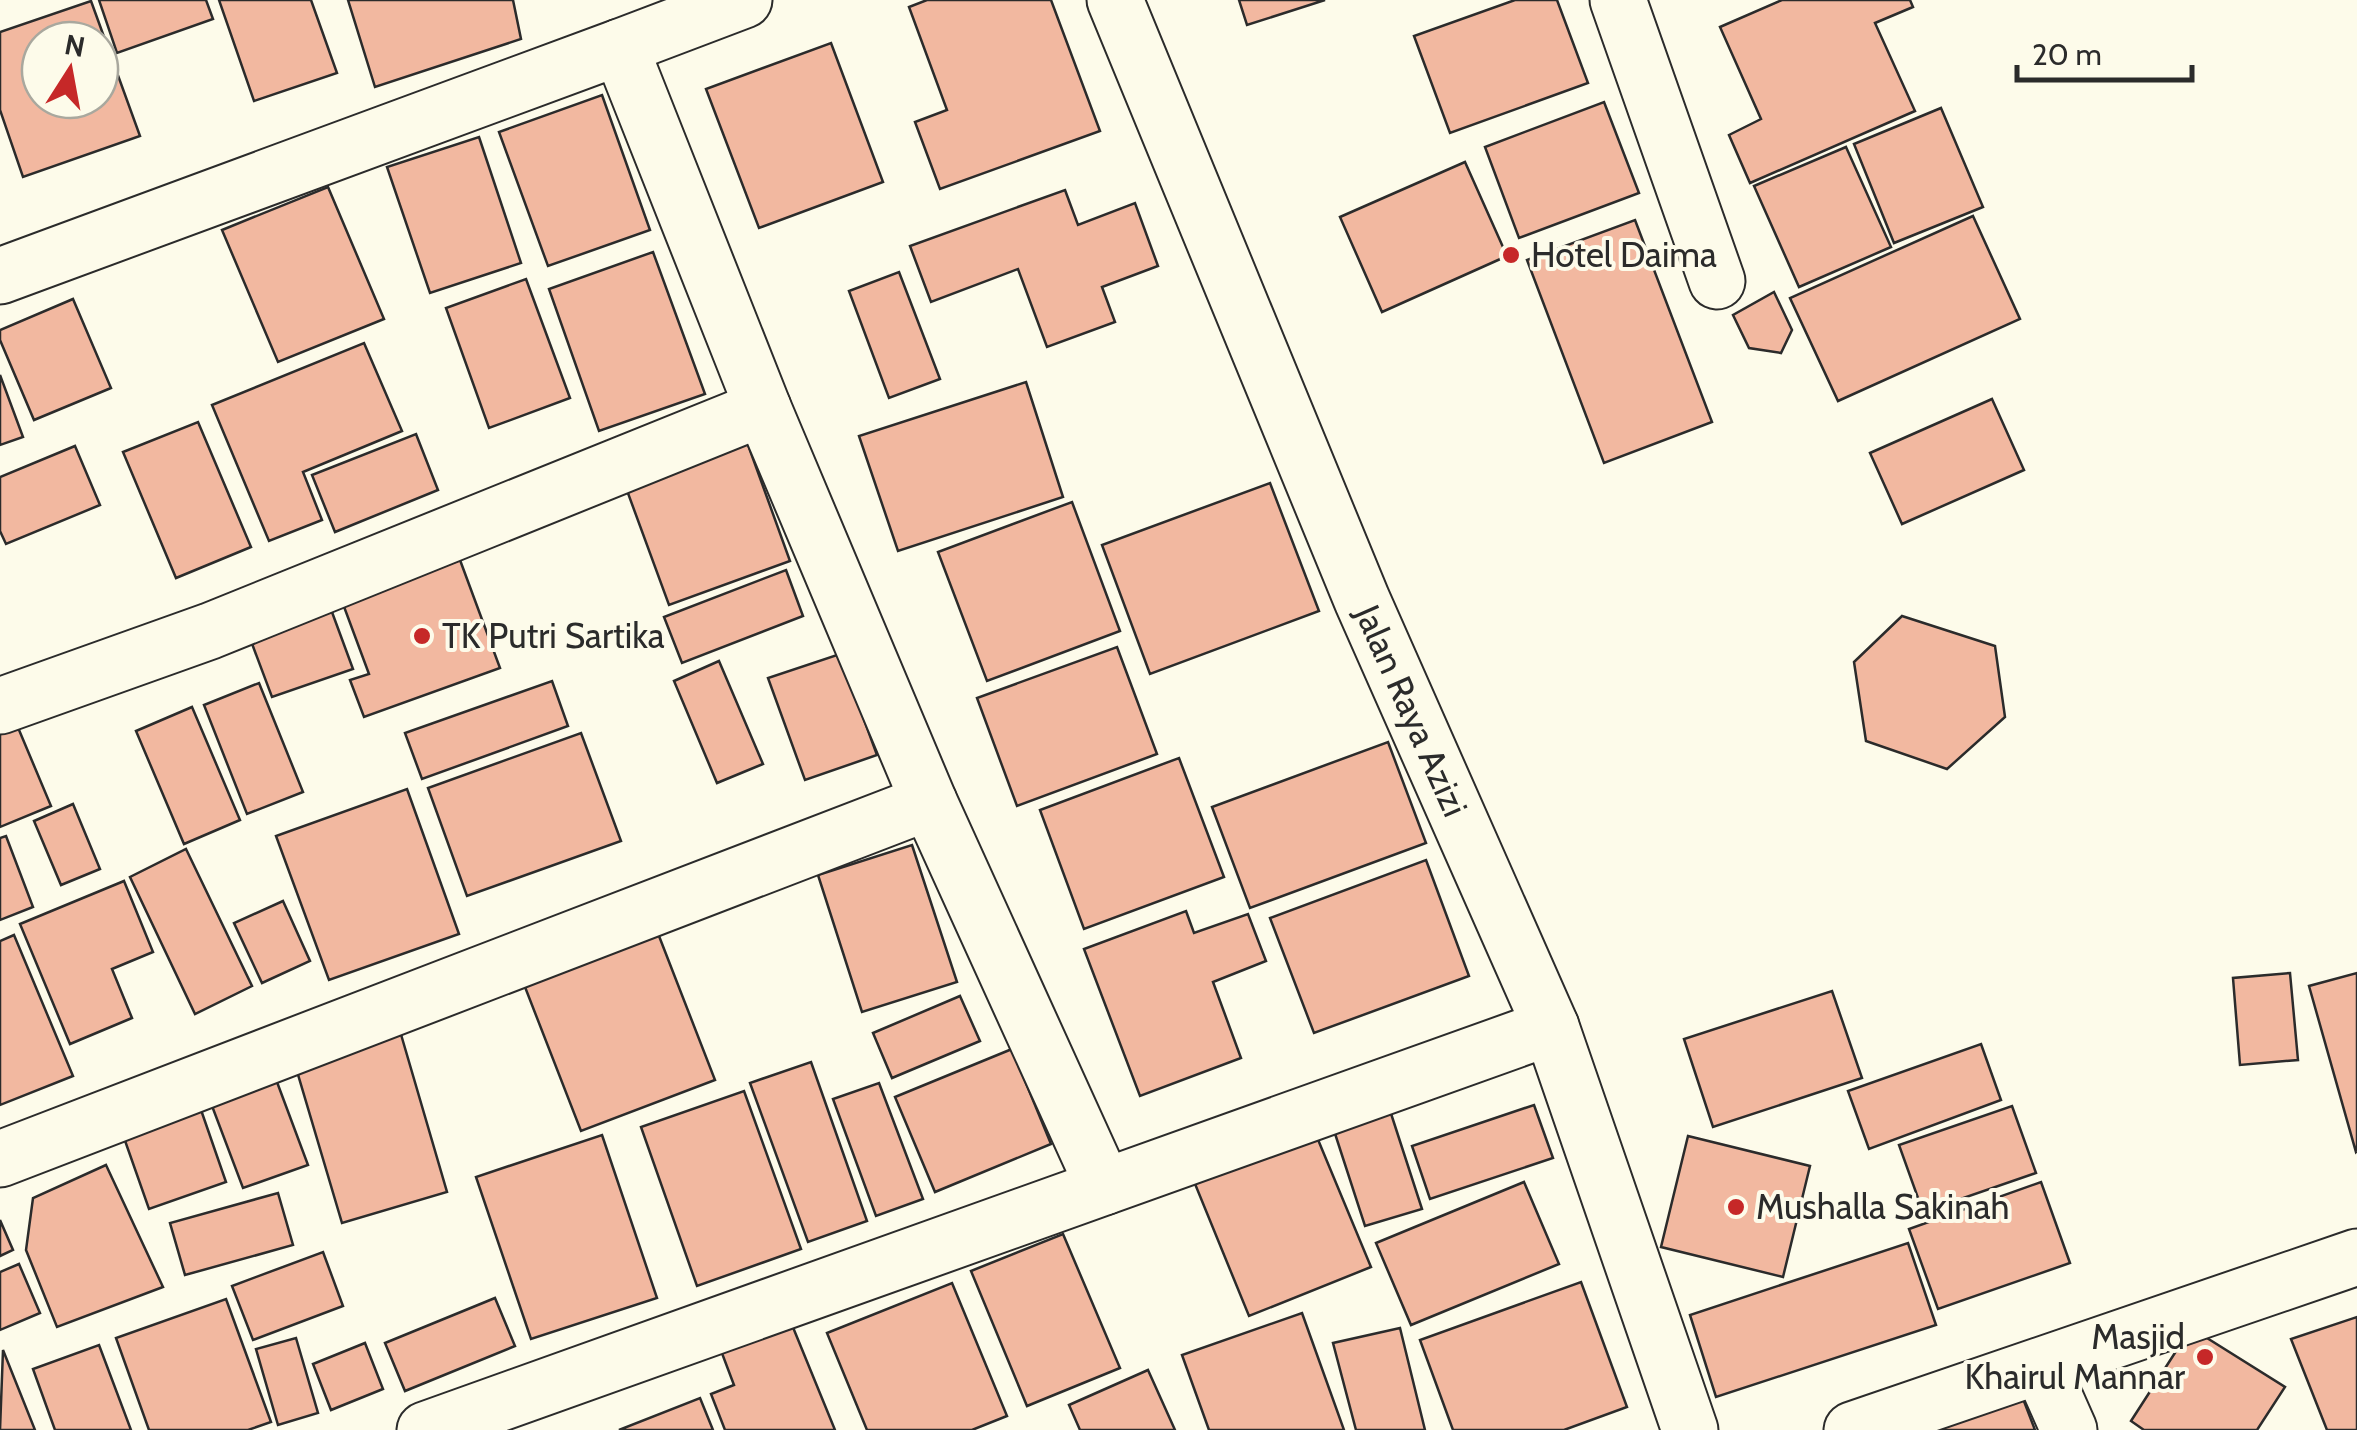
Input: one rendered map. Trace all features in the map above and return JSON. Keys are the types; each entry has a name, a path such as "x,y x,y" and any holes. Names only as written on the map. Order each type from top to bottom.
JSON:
{"street":[{"path":"0,276 744,0"},
{"name":"Jalan Raya Azizi","path":"1115,0 1362,600 1551,1027 1690,1430"},
{"path":"1618,0 1717,281"},
{"path":"620,47 764,408 929,802 1104,1187"},
{"path":"0,706 210,631 764,408"},
{"path":"0,1160 929,802"},
{"path":"425,1430 1551,1027"},
{"path":"1852,1430 2357,1257"},
{"path":"2042,1368 2069,1430"}],"building":[{"path":"99,0 206,0 213,19 120,52 120,20 106,20"},
{"path":"219,0 311,0 337,73 254,101"},
{"path":"348,0 513,0 521,39 375,87"},
{"path":"927,0 1051,0 1100,131 940,189 915,122 947,110 909,7"},
{"path":"1239,0 1325,0 1247,25"},
{"path":"1515,0 1557,0 1588,83 1450,133 1414,36"},
{"path":"1782,0 1910,0 1913,7 1875,23 1915,111 1750,183 1729,135 1761,119 1720,27"},
{"path":"91,1 98,20 35,20"},
{"path":"20,25 20,120 120,120 120,81 140,136 23,177 0,110 0,32"},
{"path":"831,43 883,182 759,228 706,89"},
{"path":"602,95 650,230 548,266 499,132"},
{"path":"1604,102 1639,193 1519,238 1485,147"},
{"path":"1941,108 1983,207 1894,243 1854,144"},
{"path":"479,137 521,263 430,293 387,167"},
{"path":"1846,147 1891,247 1799,287 1754,186"},
{"path":"1465,162 1507,256 1382,312 1340,217"},
{"path":"328,187 384,319 278,362 222,230"},
{"path":"1065,190 1078,225 1135,203 1158,266 1102,287 1115,322 1047,347 1018,269 931,302 910,246"},
{"path":"1973,216 2020,319 1838,401 1790,298"},
{"path":"1635,220 1712,422 1604,463 1527,260"},
{"path":"653,252 705,394 599,431 549,289"},
{"path":"899,272 940,379 889,398 849,291"},
{"path":"526,279 570,398 489,428 446,308"},
{"path":"1774,292 1792,330 1781,353 1749,348 1733,315"},
{"path":"73,299 111,388 34,420 0,340 0,330"},
{"path":"364,343 402,431 303,472 322,520 269,541 212,405"},
{"path":"0,375 23,437 0,445"},
{"path":"1026,382 1063,497 898,551 859,436"},
{"path":"1992,399 2024,470 1902,524 1870,453"},
{"path":"198,422 251,547 176,578 123,452"},
{"path":"416,434 438,490 335,532 312,475"},
{"path":"747,442 790,561 669,605 625,485"},
{"path":"75,446 100,505 6,544 0,531 0,477"},
{"path":"1270,483 1319,611 1150,674 1102,545"},
{"path":"1072,502 1120,631 987,681 938,552"},
{"name":"TK Putri Sartika","path":"460,560 500,668 364,717 350,680 369,674 343,604"},
{"path":"786,570 803,616 682,663 664,617"},
{"path":"329,604 353,669 272,697 248,633"},
{"path":"1902,616 1995,646 2005,717 1947,769 1866,741 1854,662"},
{"path":"1117,647 1157,754 1017,806 977,698"},
{"path":"840,654 877,755 805,780 768,678"},
{"path":"719,661 763,764 717,783 674,681"},
{"path":"552,681 568,726 422,779 405,733"},
{"path":"259,683 303,792 247,814 204,705"},
{"path":"192,707 240,820 184,844 136,731"},
{"path":"14,718 51,806 0,827 0,724"},
{"path":"581,733 621,841 467,896 428,788"},
{"path":"1388,742 1426,843 1250,908 1212,807"},
{"path":"1179,758 1224,877 1084,929 1040,810"},
{"path":"407,789 459,934 329,980 276,836"},
{"path":"73,804 100,869 61,885 34,821"},
{"path":"6,836 33,907 0,920 0,838"},
{"path":"912,845 957,982 862,1012 818,875"},
{"path":"186,849 252,986 195,1014 130,877"},
{"path":"1426,860 1469,976 1314,1033 1270,918"},
{"path":"124,881 153,952 112,969 132,1018 70,1044 20,924"},
{"path":"283,901 310,961 262,983 234,923"},
{"path":"1186,911 1194,933 1248,914 1266,961 1213,982 1241,1058 1140,1096 1084,949"},
{"path":"652,918 715,1080 581,1131 518,969"},
{"path":"14,935 73,1076 0,1105 0,941"},
{"path":"2290,973 2298,1060 2240,1065 2233,978"},
{"path":"2357,973 2357,1151 2356,1152 2309,986"},
{"path":"1832,991 1862,1078 1713,1127 1684,1039"},
{"path":"960,996 980,1041 892,1078 873,1033"},
{"path":"400,1031 447,1192 342,1223 294,1061"},
{"path":"1981,1044 2001,1100 1869,1149 1848,1091"},
{"path":"1012,1049 1051,1144 935,1192 895,1097"},
{"path":"811,1062 867,1221 808,1242 750,1083"},
{"path":"274,1074 308,1165 243,1188 209,1098"},
{"path":"879,1083 923,1199 876,1216 833,1099"},
{"path":"744,1091 801,1249 697,1286 641,1127"},
{"path":"1384,1092 1422,1209 1365,1226 1327,1109"},
{"path":"1534,1105 1553,1158 1430,1199 1412,1146"},
{"path":"2012,1106 2036,1173 1923,1212 1899,1145"},
{"path":"200,1107 226,1182 149,1209 123,1135"},
{"path":"1314,1130 1371,1267 1249,1316 1193,1179"},
{"path":"602,1135 657,1298 531,1339 476,1177"},
{"name":"Mushalla Sakinah","path":"1688,1136 1810,1166 1783,1277 1661,1247"},
{"path":"106,1165 163,1287 57,1327 26,1250 33,1198"},
{"path":"1524,1182 1559,1264 1411,1325 1376,1243"},
{"path":"2041,1182 2070,1263 1938,1309 1909,1229"},
{"path":"278,1193 293,1245 185,1275 170,1223"},
{"path":"0,1220 13,1250 0,1256"},
{"path":"1063,1234 1120,1368 1027,1406 971,1271"},
{"path":"1908,1243 1936,1325 1716,1397 1690,1315"},
{"path":"323,1252 343,1306 253,1340 232,1286"},
{"path":"19,1264 40,1313 0,1330 0,1272"},
{"path":"1581,1282 1627,1407 1564,1430 1453,1430 1420,1340"},
{"path":"952,1283 1007,1416 972,1430 867,1430 827,1333"},
{"path":"495,1298 515,1346 405,1391 385,1343"},
{"path":"226,1299 271,1422 248,1430 149,1430 116,1338"},
{"path":"1302,1313 1344,1430 1209,1430 1182,1355"},
{"path":"2357,1317 2357,1430 2327,1430 2291,1339"},
{"path":"790,1320 835,1430 725,1430 711,1394 734,1385 720,1348"},
{"path":"1400,1328 1425,1430 1356,1430 1333,1343"},
{"name":"Masjid Khairul Mannar","path":"2191,1328 2285,1387 2257,1430 2144,1430 2131,1421"},
{"path":"296,1338 318,1413 278,1425 256,1349"},
{"path":"365,1343 383,1389 331,1410 313,1364"},
{"path":"99,1345 131,1430 55,1430 33,1369"},
{"path":"3,1350 35,1430 0,1430"},
{"path":"1148,1370 1175,1430 1080,1430 1069,1405"},
{"path":"2017,1383 2035,1430 1922,1430"},
{"path":"700,1398 713,1430 619,1430"}],"place":[{"name":"Hotel Daima","path":"1511,255"},
{"name":"TK Putri Sartika","path":"422,636"},
{"name":"Mushalla Sakinah","path":"1736,1207"},
{"name":"Masjid Khairul Mannar","path":"2205,1357"}]}
